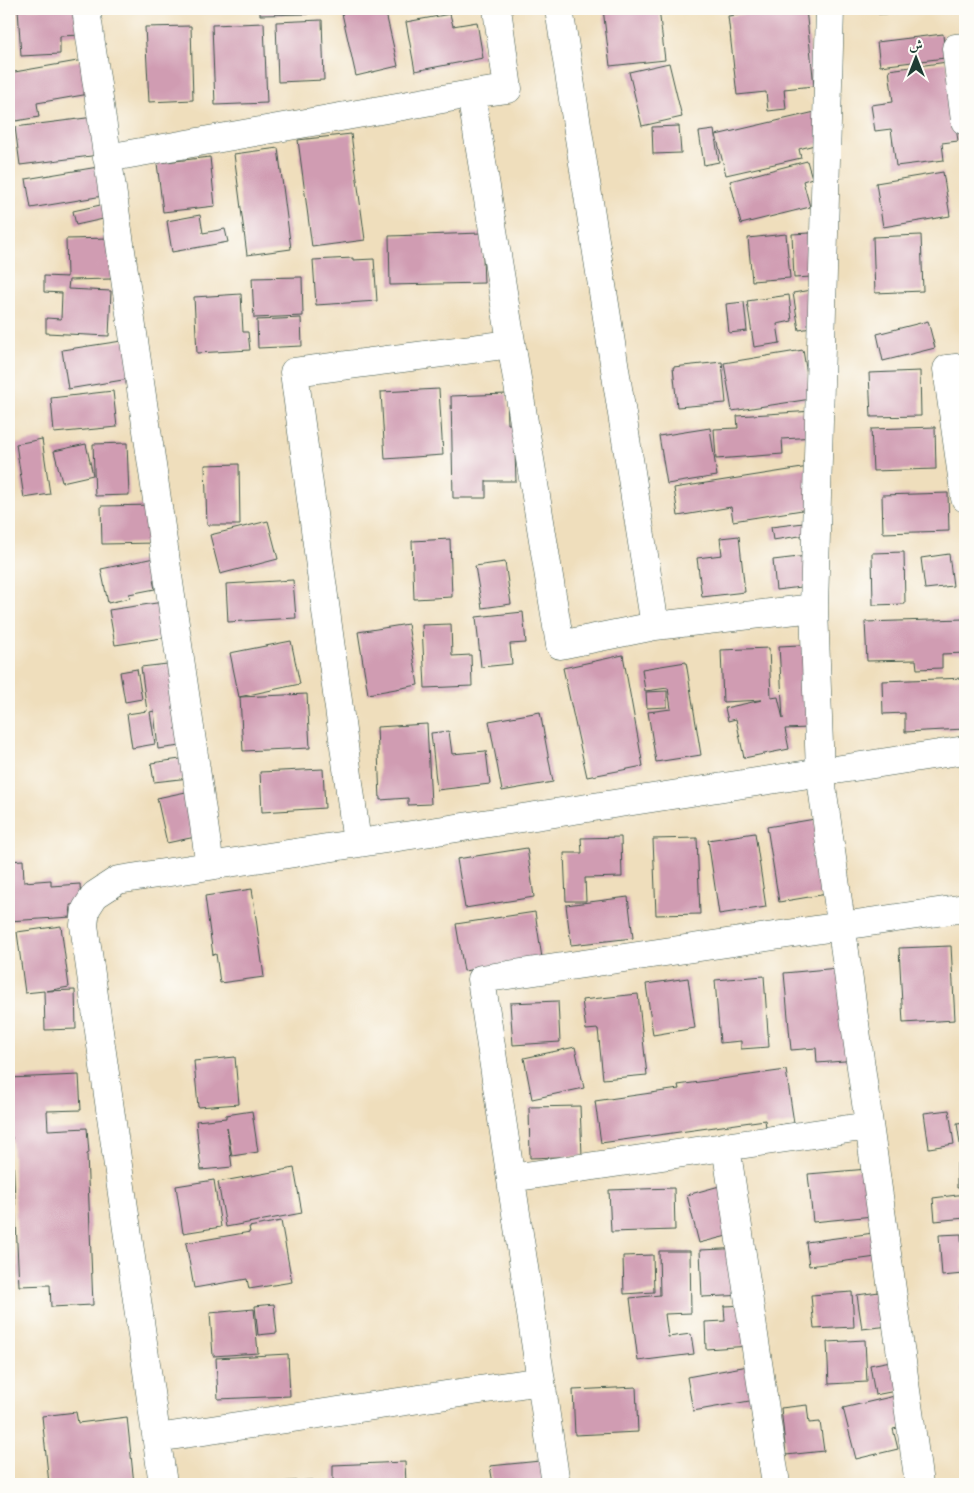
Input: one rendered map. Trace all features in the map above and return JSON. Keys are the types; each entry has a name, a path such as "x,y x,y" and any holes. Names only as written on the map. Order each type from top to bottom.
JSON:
{"street":[{"path":"86,9 210,866"},
{"path":"107,158 508,89 497,9"},
{"path":"559,9 655,626"},
{"path":"830,9 814,608 820,772 919,1484"},
{"path":"965,47 956,48 965,121"},
{"path":"471,94 560,645 655,626 814,608"},
{"path":"356,843 294,372 511,344"},
{"path":"965,367 947,369 965,498"},
{"path":"163,1484 84,925 86,909 95,896 118,880 965,750"},
{"path":"556,1484 481,979 965,908"},
{"path":"511,1178 869,1126"},
{"path":"726,1146 776,1484"},
{"path":"157,1438 541,1381"}],"building":[{"path":"18,9 82,9 83,35 60,36 60,54 21,56"},
{"path":"260,9 308,9 308,14 260,15"},
{"path":"341,9 385,9 398,66 356,76"},
{"path":"603,9 659,9 665,60 610,66"},
{"path":"752,9 806,9 814,86 784,89 786,109 768,111 766,92 737,95 728,16 753,13"},
{"path":"878,9 925,9 925,13 878,14"},
{"path":"935,9 965,9 965,11 935,13"},
{"path":"450,14 453,26 477,22 483,58 415,71 406,22"},
{"path":"322,20 324,80 278,82 276,22"},
{"path":"264,23 267,103 215,105 212,25"},
{"path":"191,26 193,100 149,102 145,27"},
{"path":"943,34 945,58 880,66 877,42"},
{"path":"83,60 89,94 37,103 39,117 16,121 9,73"},
{"path":"947,62 958,141 942,143 944,160 896,166 891,129 875,131 871,105 893,102 889,70"},
{"path":"669,63 682,117 642,126 629,72"},
{"path":"815,112 822,143 799,149 801,158 726,175 716,135"},
{"path":"94,117 99,155 20,165 15,127"},
{"path":"679,126 681,153 653,154 652,127"},
{"path":"714,130 719,162 704,165 699,132"},
{"path":"351,134 365,240 312,247 298,140"},
{"path":"278,148 291,249 247,255 234,154"},
{"path":"210,157 215,206 163,212 157,163"},
{"path":"807,161 812,178 803,181 810,207 741,224 730,181"},
{"path":"104,166 109,195 31,208 26,179"},
{"path":"943,172 950,216 883,227 876,183"},
{"path":"105,204 108,218 76,225 73,211"},
{"path":"200,215 203,233 225,229 228,242 172,252 167,221"},
{"path":"827,232 829,276 794,278 792,234"},
{"path":"482,233 484,283 390,285 389,236"},
{"path":"786,234 790,278 752,281 748,238"},
{"path":"921,235 923,291 875,293 873,237"},
{"path":"110,238 111,279 69,280 68,289 111,291 109,336 46,333 46,318 61,319 62,293 44,292 44,276 67,277 66,239"},
{"path":"353,258 353,260 374,259 377,301 316,305 313,260"},
{"path":"302,277 303,316 254,318 252,278"},
{"path":"817,289 823,326 799,330 793,293"},
{"path":"241,294 243,332 248,332 250,350 197,353 194,297"},
{"path":"789,295 792,321 777,324 780,343 754,347 747,301"},
{"path":"744,302 747,331 729,333 726,304"},
{"path":"301,318 302,346 258,348 257,320"},
{"path":"928,321 935,348 883,361 877,334"},
{"path":"135,339 141,377 68,389 62,350"},
{"path":"803,350 811,399 732,411 724,363"},
{"path":"722,362 726,403 677,407 673,367"},
{"path":"920,371 921,416 871,417 869,373"},
{"path":"439,389 443,455 385,459 381,392"},
{"path":"113,391 117,427 54,433 51,398"},
{"path":"507,394 508,424 514,424 516,481 486,481 486,498 453,498 451,396"},
{"path":"813,411 815,437 782,439 783,454 716,459 714,429 738,428 737,416"},
{"path":"935,427 936,469 873,471 871,429"},
{"path":"710,428 717,476 667,484 659,436"},
{"path":"42,439 50,494 24,498 16,444"},
{"path":"127,443 129,495 95,496 93,444"},
{"path":"86,444 93,475 62,482 54,451"},
{"path":"239,464 240,525 207,525 205,465"},
{"path":"815,466 821,507 733,521 731,507 678,516 674,488"},
{"path":"948,493 949,531 883,533 882,495"},
{"path":"155,505 156,543 102,544 101,506"},
{"path":"268,521 278,559 220,574 210,535"},
{"path":"812,522 813,534 773,540 771,527"},
{"path":"739,536 745,592 702,597 697,558 722,555 720,538"},
{"path":"450,539 452,597 414,599 412,541"},
{"path":"904,552 905,604 873,605 872,553"},
{"path":"949,554 953,586 925,589 921,558"},
{"path":"816,555 819,585 776,590 773,560"},
{"path":"159,557 163,578 153,580 155,589 129,594 130,598 108,603 101,569"},
{"path":"505,562 511,604 482,608 475,566"},
{"path":"293,580 296,618 228,622 226,584"},
{"path":"170,601 175,636 115,645 109,610"},
{"path":"523,612 526,643 510,644 512,664 481,667 476,617"},
{"path":"964,619 965,653 942,654 942,668 917,669 916,660 867,661 865,622"},
{"path":"408,624 418,685 368,694 358,632"},
{"path":"451,624 452,656 471,655 472,686 425,688 422,625"},
{"path":"291,641 300,684 239,697 230,653"},
{"path":"820,644 808,728 785,729 789,749 744,758 736,719 728,721 725,708 762,700 723,702 721,650 769,648 771,698 778,697 783,719 779,646"},
{"path":"623,655 643,766 587,777 563,668"},
{"path":"185,662 195,744 158,749 154,711 150,712 155,744 132,748 127,714 147,711 141,667"},
{"path":"686,662 701,755 656,762 648,712 671,709 668,688 645,691 642,669"},
{"path":"137,669 142,699 125,702 120,672"},
{"path":"965,678 965,729 905,732 905,713 883,714 882,681"},
{"path":"667,691 667,707 647,708 646,692"},
{"path":"307,694 310,748 243,751 240,697"},
{"path":"540,712 553,782 502,791 489,721"},
{"path":"427,724 431,804 408,805 408,798 380,800 377,727"},
{"path":"449,731 452,754 486,751 490,784 437,790 431,733"},
{"path":"195,757 189,778 154,782 151,763"},
{"path":"323,769 325,808 262,812 260,772"},
{"path":"205,788 214,833 167,843 157,798"},
{"path":"815,819 827,894 779,902 767,827"},
{"path":"755,833 766,907 719,914 708,840"},
{"path":"621,837 622,877 585,878 586,901 566,901 564,853 582,853 581,838"},
{"path":"697,838 700,914 656,915 653,839"},
{"path":"527,848 534,897 465,908 457,859"},
{"path":"23,860 24,882 51,880 51,886 80,884 81,904 70,905 71,917 9,921 9,861"},
{"path":"252,889 264,977 220,983 216,954 213,955 205,896"},
{"path":"628,897 633,938 571,945 566,905"},
{"path":"535,912 542,958 464,971 456,924"},
{"path":"61,926 69,987 46,991 75,990 76,1029 45,1030 44,991 25,993 17,932"},
{"path":"951,946 955,1020 903,1023 899,948"},
{"path":"849,967 858,1060 817,1063 816,1048 791,1050 784,973"},
{"path":"764,976 769,1047 741,1049 741,1041 720,1043 715,980"},
{"path":"688,978 695,1028 653,1035 646,984"},
{"path":"638,994 647,1075 603,1079 598,1029 586,1030 582,1000"},
{"path":"558,1001 560,1042 513,1045 510,1003"},
{"path":"575,1047 584,1088 532,1099 524,1058"},
{"path":"235,1057 239,1104 198,1107 194,1061"},
{"path":"786,1070 794,1123 766,1127 765,1120 601,1143 595,1101 679,1089 678,1085"},
{"path":"79,1075 81,1110 47,1111 48,1130 87,1128 93,1305 51,1307 50,1285 19,1286 12,1137 9,1137 9,1078"},
{"path":"580,1106 582,1156 530,1158 529,1107"},
{"path":"949,1110 954,1144 929,1148 924,1113"},
{"path":"252,1111 258,1152 232,1156 227,1127 232,1167 201,1170 196,1121 226,1118 226,1115"},
{"path":"965,1122 965,1157 962,1158 957,1123"},
{"path":"957,1163 965,1163 965,1187 957,1188"},
{"path":"294,1168 302,1213 226,1227 218,1182"},
{"path":"868,1169 873,1216 813,1222 808,1174"},
{"path":"214,1180 221,1227 183,1233 176,1186"},
{"path":"734,1182 747,1231 699,1243 687,1195"},
{"path":"674,1188 675,1230 611,1232 609,1190"},
{"path":"965,1194 965,1218 935,1221 933,1198"},
{"path":"281,1221 292,1282 249,1289 247,1279 194,1288 186,1243 250,1232 249,1227"},
{"path":"881,1232 884,1256 809,1266 806,1242"},
{"path":"961,1234 963,1274 942,1276 939,1235"},
{"path":"746,1248 748,1295 702,1297 700,1250"},
{"path":"659,1251 690,1251 691,1313 665,1314 668,1337 691,1334 694,1354 638,1361 630,1298 660,1295"},
{"path":"653,1255 654,1292 624,1294 623,1256"},
{"path":"894,1290 899,1325 862,1329 857,1295"},
{"path":"852,1292 854,1327 814,1329 811,1295"},
{"path":"960,1303 965,1303 965,1337 964,1337"},
{"path":"274,1304 277,1333 258,1335 255,1306"},
{"path":"748,1305 750,1346 706,1349 705,1322 725,1321 724,1306"},
{"path":"254,1309 258,1353 213,1356 210,1313"},
{"path":"865,1340 867,1382 829,1384 827,1342"},
{"path":"288,1354 290,1396 218,1399 216,1358"},
{"path":"906,1358 911,1388 875,1395 870,1365"},
{"path":"748,1366 755,1400 693,1411 687,1377"},
{"path":"636,1387 638,1432 575,1435 573,1390"},
{"path":"899,1395 907,1426 893,1429 898,1449 856,1459 843,1408"},
{"path":"807,1405 809,1423 820,1422 824,1451 786,1455 781,1408"},
{"path":"76,1412 78,1423 127,1417 134,1484 49,1484 42,1416"},
{"path":"540,1461 543,1484 493,1484 490,1466"},
{"path":"405,1462 406,1484 333,1484 333,1465"},
{"path":"312,1480 313,1484 257,1484 257,1483"}]}
